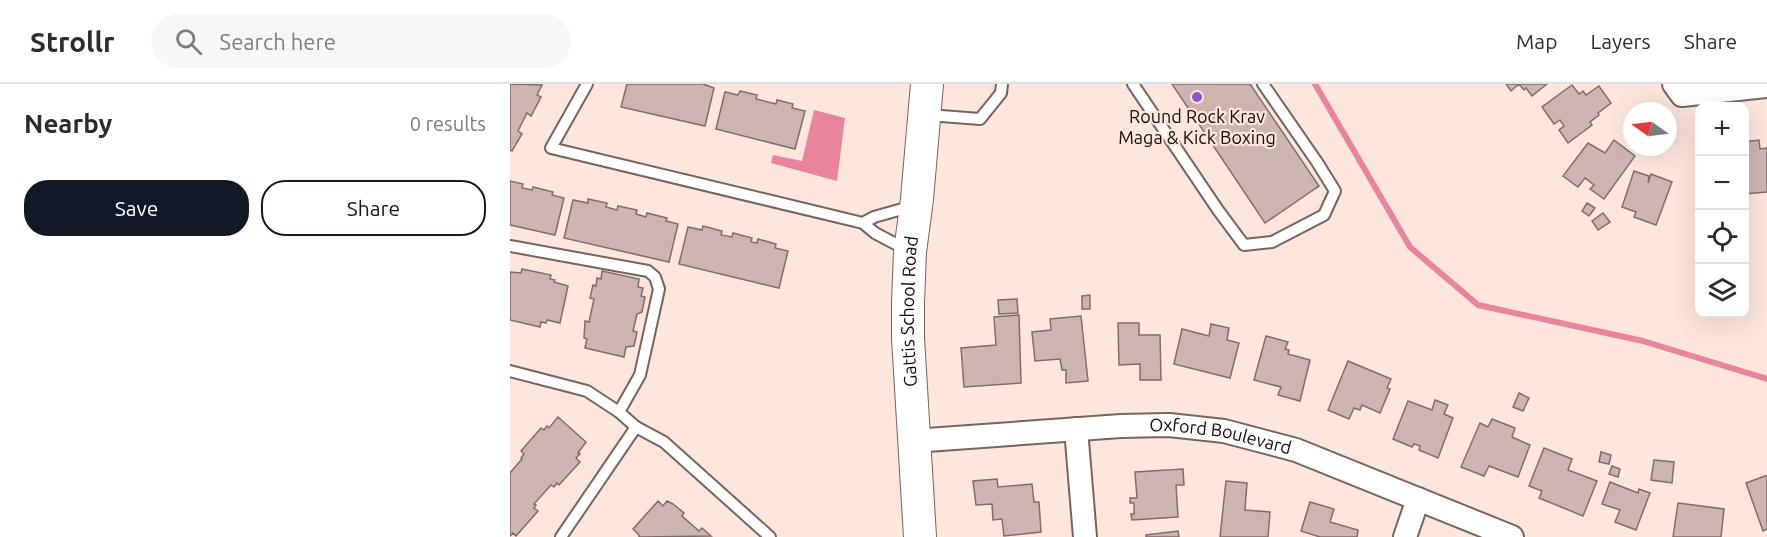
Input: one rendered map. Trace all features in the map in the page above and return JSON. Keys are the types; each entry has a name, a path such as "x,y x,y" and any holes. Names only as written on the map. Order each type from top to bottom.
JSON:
{"main road":[{"name":"Gattis School Road","path":"920,537 908,338 910,252 916,205 924,93"}],"street":[{"path":"1674,84 1682,95 1767,86"},
{"name":"Oxford Boulevard","path":"913,441 1121,426 1169,425 1224,431 1296,450 1512,537"},
{"path":"1076,429 1085,537"},
{"path":"1405,537 1418,499"}],"lane":[{"path":"587,84 551,148 863,223 875,233 910,252"},
{"path":"924,93 980,119 1001,93 1002,84"},
{"path":"1133,84 1244,245 1272,242 1323,215 1335,191 1263,84"},
{"path":"863,223 874,217 916,205"},
{"path":"510,246 648,271 654,277 659,289 640,375 619,411"},
{"path":"510,371 587,391 619,411 636,427 664,442 770,537"},
{"path":"561,537 636,427"}],"shaded area":[{"path":"814,110 845,118 837,181 771,163 773,155 802,161"}],"building":[{"path":"510,84 542,85 537,95 541,97 531,116 527,113 518,131 522,134 512,151 510,150"},
{"path":"627,84 703,84 714,88 705,126 621,107"},
{"path":"1172,84 1250,84 1319,186 1265,223"},
{"path":"1506,84 1519,84 1511,91"},
{"path":"1519,84 1547,84 1532,96 1526,88 1524,90"},
{"path":"1572,85 1579,94 1583,91 1586,95 1599,86 1611,103 1590,122 1592,125 1568,143 1559,130 1564,126 1560,120 1554,124 1542,107"},
{"path":"740,91 757,95 756,99 776,104 777,100 793,104 792,108 805,111 795,149 716,129 725,92 738,95"},
{"path":"1614,140 1623,147 1623,156 1635,156 1604,199 1590,189 1594,185 1585,178 1578,187 1563,176 1588,143 1605,153"},
{"path":"1759,140 1760,149 1767,148 1767,192 1749,194 1749,141"},
{"path":"1634,171 1649,176 1648,183 1651,174 1672,182 1656,225 1634,217 1636,212 1622,207"},
{"path":"510,181 523,184 522,188 532,190 533,187 553,192 552,195 564,198 555,235 510,225"},
{"path":"588,199 607,203 606,207 617,210 618,206 637,210 636,214 646,217 647,213 667,218 666,221 678,224 669,262 564,238 573,200 588,203"},
{"path":"1587,203 1595,208 1589,216 1582,211"},
{"path":"1603,213 1610,222 1598,230 1592,221"},
{"path":"703,226 722,231 721,235 732,237 733,233 752,238 751,242 757,243 758,239 776,244 775,248 788,251 779,288 679,264 688,227 702,230"},
{"path":"522,269 551,275 550,279 555,280 554,282 568,286 560,323 547,320 546,323 541,322 540,327 510,320 510,272 521,273"},
{"path":"602,271 639,279 638,287 643,288 641,296 645,297 642,312 637,314 633,331 637,332 634,346 626,347 624,357 585,348 587,339 584,338 585,321 589,322 594,299 590,298 593,285 596,286 597,278 601,279"},
{"path":"1090,295 1090,309 1082,309 1082,296"},
{"path":"1017,299 1018,313 999,314 998,300"},
{"path":"1019,315 1021,383 964,387 961,348 996,345 994,317"},
{"path":"1081,316 1088,381 1066,383 1066,370 1062,370 1060,359 1035,361 1032,332 1051,330 1050,319"},
{"path":"1118,323 1139,323 1139,335 1160,335 1161,380 1140,380 1140,364 1119,365"},
{"path":"1211,324 1229,328 1227,340 1239,343 1230,378 1174,364 1182,329 1209,336"},
{"path":"1266,336 1288,342 1285,349 1289,350 1288,354 1310,360 1300,401 1278,395 1281,387 1254,380"},
{"path":"1348,361 1391,379 1387,388 1390,389 1380,413 1362,405 1360,410 1354,408 1349,419 1328,410"},
{"path":"1519,393 1529,398 1523,411 1513,407"},
{"path":"1435,400 1448,405 1444,414 1453,418 1438,458 1419,450 1420,446 1414,444 1412,447 1393,439 1408,401 1432,410"},
{"path":"558,417 586,442 576,458 580,462 559,485 557,483 554,487 551,485 534,504 536,505 534,508 538,511 516,536 513,533 510,536 510,473 522,459 524,454 521,451 541,428 544,430 547,426 549,428"},
{"path":"1492,419 1515,428 1512,437 1530,445 1518,477 1489,466 1484,476 1461,467 1480,423 1488,427"},
{"path":"1544,448 1572,459 1568,470 1597,481 1583,516 1539,498 1542,491 1529,486"},
{"path":"1601,452 1611,455 1609,464 1599,462"},
{"path":"1654,460 1674,462 1672,483 1651,480"},
{"path":"1612,466 1620,469 1618,477 1609,474"},
{"path":"1183,469 1184,485 1176,485 1178,517 1132,520 1134,503 1130,503 1130,498 1137,498 1135,472"},
{"path":"1767,476 1767,529 1763,531 1746,483"},
{"path":"997,479 998,487 1032,484 1034,502 1039,502 1041,532 1004,536 1002,519 993,520 992,504 976,505 973,481"},
{"path":"1226,481 1247,483 1245,510 1270,512 1268,537 1220,537"},
{"path":"1610,482 1638,493 1639,489 1650,493 1636,530 1615,522 1620,510 1602,504"},
{"path":"658,501 663,506 667,501 673,504 684,513 682,516 699,531 702,528 711,536 639,537 633,529"},
{"path":"1310,502 1334,509 1330,522 1358,530 1357,537 1320,537 1301,531"},
{"path":"1678,503 1724,509 1721,537 1673,537"},
{"path":"1178,531 1179,537 1146,537 1146,535"}],"waterway":[{"path":"1315,84 1410,247 1478,305 1643,341 1767,379"}],"place":[{"name":"Round Rock Krav Maga & Kick Boxing","path":"1197,97"}]}
